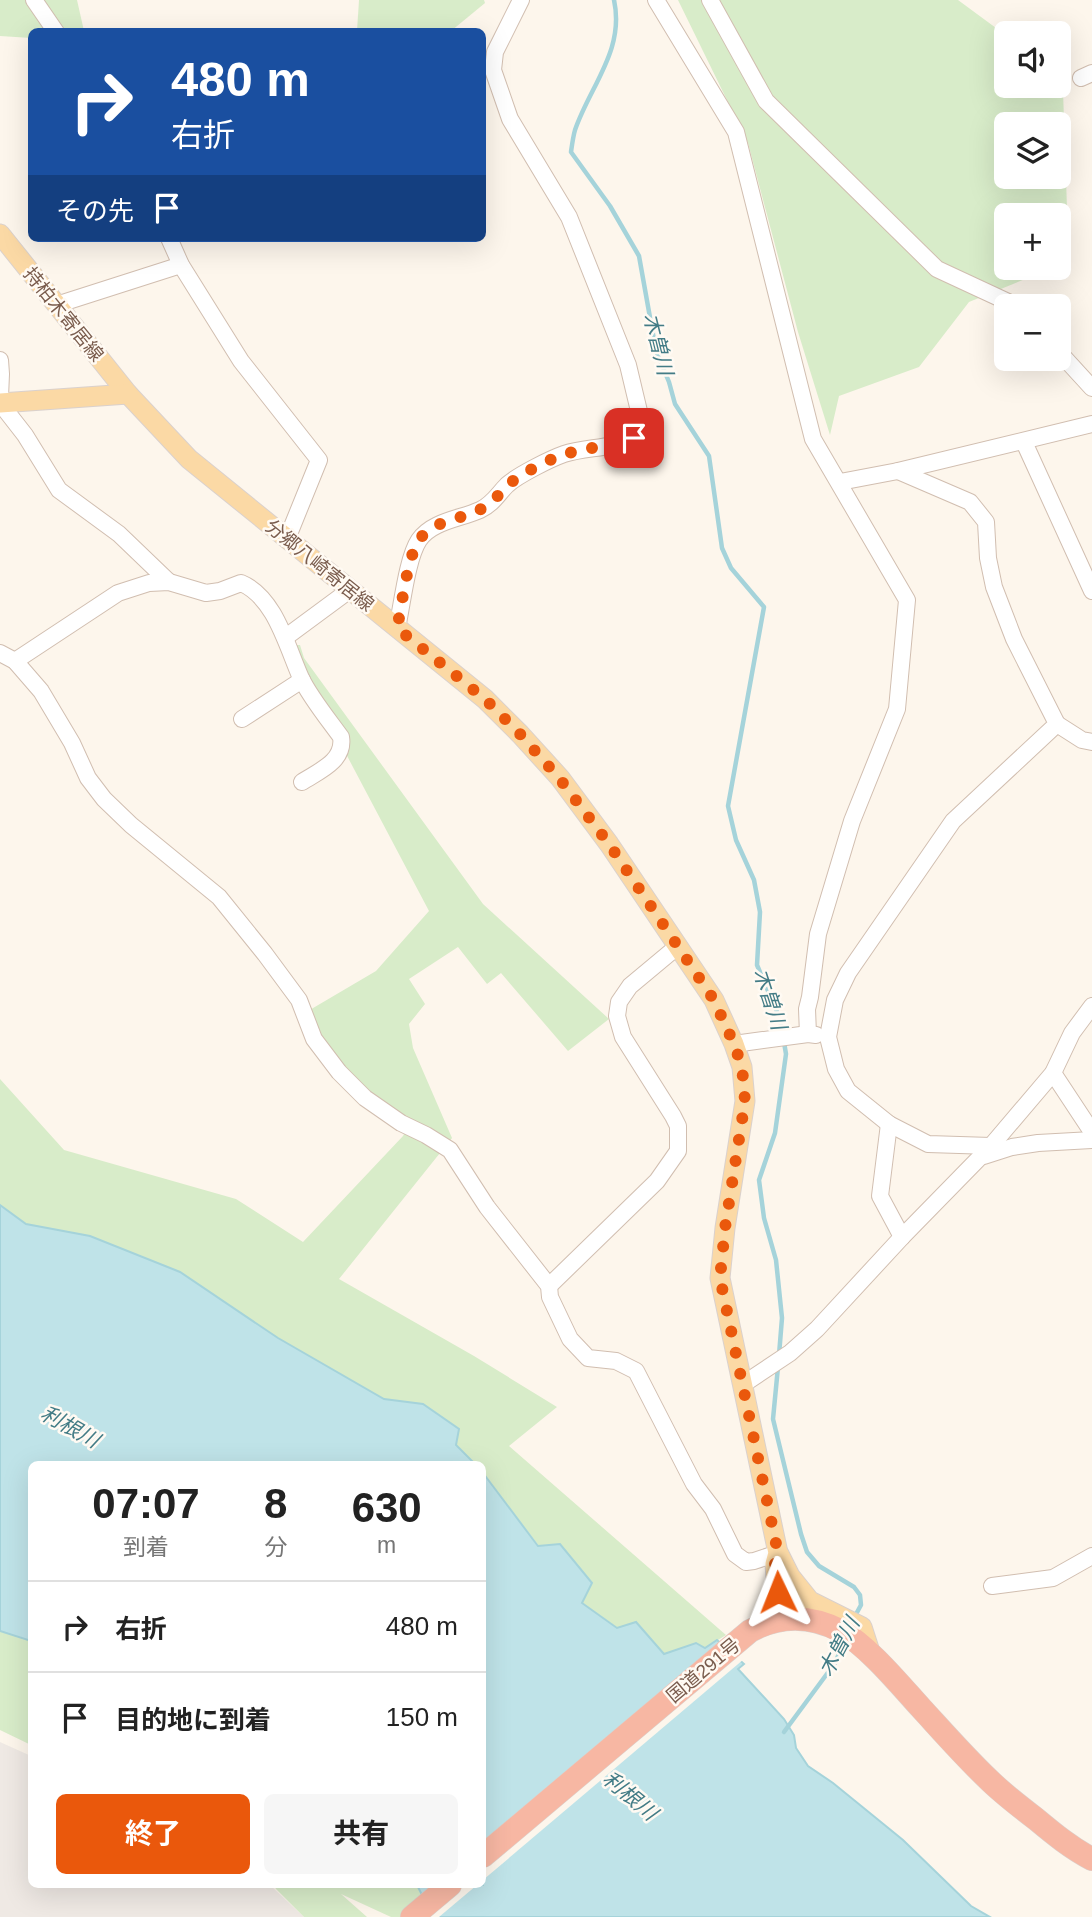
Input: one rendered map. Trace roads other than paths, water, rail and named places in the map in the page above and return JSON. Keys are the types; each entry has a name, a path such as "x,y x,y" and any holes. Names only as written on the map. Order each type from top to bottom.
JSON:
{"highway":[{"name":"国道291号","path":"486,1853 732,1645 763,1623 779,1619 807,1620 854,1634 988,1779 1072,1849 1092,1859"},
{"path":"412,1917 446,1888"}],"main road":[{"name":"持柏木寄居線","path":"0,234 128,394"},
{"name":"分郷八崎寄居線","path":"128,394 189,459 485,699 520,734 552,769 609,844 714,1000 742,1067 745,1101 720,1278 778,1553 775,1564 779,1619"},
{"path":"0,403 128,394"},
{"path":"778,1553 790,1576 810,1601 854,1634"}],"street":[{"path":"34,0 53,28"},
{"path":"397,628 413,553 428,531 481,509 496,499 507,485 563,454 634,438 643,428 628,365 569,217 510,119 494,70 495,52 522,0"},
{"path":"656,0 736,132 813,439 907,600 897,709 852,821 818,934 802,1035"},
{"path":"710,0 766,101 937,269 994,295"},
{"path":"171,242 181,265 241,361 320,460 287,539"},
{"path":"57,305 181,265"},
{"path":"0,360 0,397"},
{"path":"1071,365 1092,388"},
{"path":"0,403 25,435 59,490 119,534 169,582"},
{"path":"839,482 898,471 1092,424"},
{"path":"1024,442 1092,591"},
{"path":"898,471 970,502 986,522 993,587 1014,639 1057,724 1082,740 1092,742"},
{"path":"15,661 118,593 149,583 169,582 206,593 241,583 253,588 286,637 302,680 341,737 342,745 332,763 302,782"},
{"path":"286,637 351,589"},
{"path":"0,653 15,661 41,691 72,743 88,778 104,799 131,825 219,897 299,1000 314,1039 339,1072 365,1098 401,1123 450,1150 487,1207 549,1286 550,1297 570,1339 588,1358 616,1361 636,1371 694,1484 713,1509 735,1554 746,1562 778,1553"},
{"path":"242,719 302,680"},
{"path":"991,1146 928,1144 889,1124 848,1091 836,1069 828,1037 835,1000 848,973 953,821 1057,724"},
{"path":"549,1286 657,1181 678,1152 678,1126 623,1037 617,1016 619,1002 630,986 678,946"},
{"path":"742,1385 790,1353 817,1329 902,1237 965,1175 1053,1073 1072,1033 1092,1006"},
{"path":"734,1044 802,1035 828,1037"},
{"path":"1053,1073 1092,1132"},
{"path":"889,1124 880,1196 902,1237"},
{"path":"979,1157 1012,1147 1038,1143 1092,1140"},
{"path":"992,1586 1053,1578 1092,1556"}],"water":[{"name":"利根川","path":"0,1205 26,1224 90,1236 180,1272 278,1338 384,1399 423,1404 459,1429 456,1445 472,1461 28,1461 28,1640 0,1631"},
{"name":"利根川","path":"486,1477 538,1546 560,1544 592,1583 582,1603 617,1628 636,1622 664,1654 696,1643 705,1648 717,1640 744,1664 738,1669 784,1719 794,1735 796,1748 808,1766 903,1840 971,1906 990,1917 433,1917 418,1888 486,1888"}],"waterway":[{"name":"木曽川","path":"614,0 615,35 604,67 581,114 571,152 610,206 639,256 656,351 675,404 709,456 722,548 731,568 764,607 728,806 736,840 754,880 760,912 757,965 780,1019 786,1054 775,1133 759,1180 764,1218 776,1260 782,1318 779,1355"},
{"name":"木曽川","path":"778,1367 773,1419 801,1534 807,1552 819,1566 854,1587 860,1595 861,1605 855,1616"},
{"name":"木曽川","path":"784,1732 835,1663 845,1640"}]}
